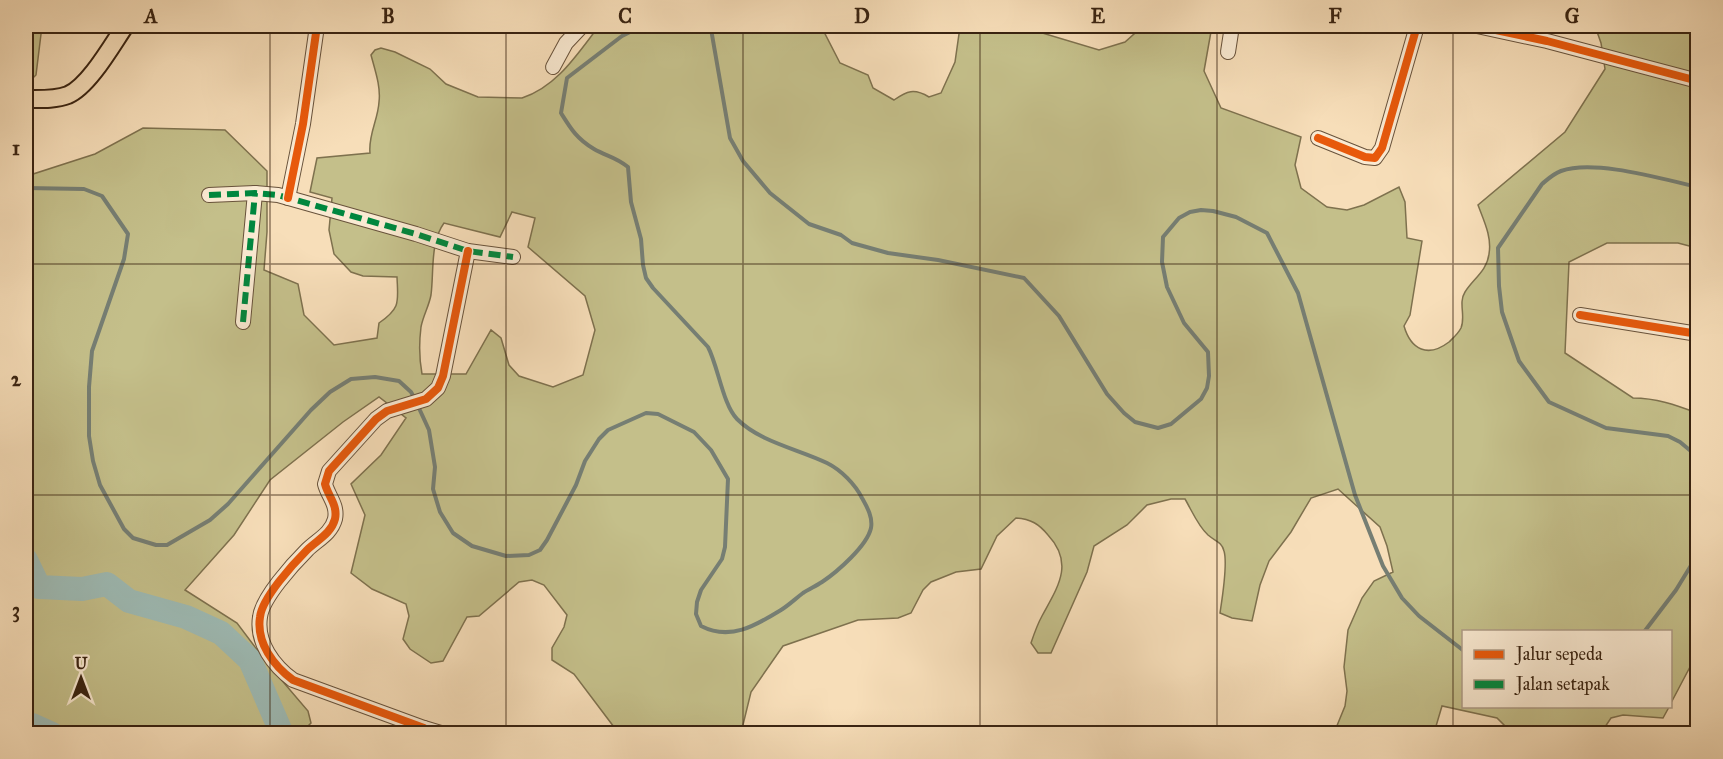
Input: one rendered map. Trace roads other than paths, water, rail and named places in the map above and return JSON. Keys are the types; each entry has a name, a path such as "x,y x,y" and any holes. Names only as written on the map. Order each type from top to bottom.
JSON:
{"main road":[{"path":"30,99 61,97 77,90 125,26"}],"street":[{"path":"288,198 303,124 317,26"},
{"path":"553,67 566,43 581,26"},
{"path":"1228,52 1232,26"},
{"path":"1318,138 1365,157 1375,158 1382,148 1417,26"},
{"path":"1477,26 1547,41 1698,81"},
{"path":"243,322 255,193"},
{"path":"209,195 255,193 278,195 468,251 513,257"},
{"path":"444,734 423,731 293,680 280,671 265,649 259,619 263,605 279,583 295,563 332,526 335,510 325,484 329,471 376,419 387,411 426,399 438,388 443,376 468,251"},
{"path":"1580,315 1698,334"}],"waterway":[{"path":"418,406 429,430 435,467 433,489 440,512 453,533 472,546 506,556 529,555 540,550 576,485 585,461 599,439 608,430 646,413 658,414 694,432 711,450 728,479 725,547 722,559 701,590 697,602 696,614 701,626 712,630 732,632 762,621 822,582 851,558 864,543 871,528 868,509 856,488 842,473 827,463 757,434 732,413 708,347 646,278 641,239 631,202 628,167 583,141 571,129 561,113 567,78 622,36 642,26"},
{"path":"709,26 730,138 743,161 770,193 809,224 841,235 852,243 888,253 938,260 1024,278 1059,316 1107,394 1135,422 1158,428 1171,424 1201,399 1207,388 1209,376 1208,352 1184,323 1167,287 1162,262 1163,237 1179,218 1190,212 1201,210 1236,217 1267,233 1298,293 1355,495 1383,566 1402,598 1419,616 1462,649"},
{"path":"1698,187 1648,175 1609,169 1591,167 1561,171 1542,184 1498,248 1502,312 1519,361 1549,402 1606,428 1668,436 1680,442 1698,457"},
{"path":"26,188 84,189 102,196 128,234 124,259 92,351 89,436 100,485 124,529 133,538 156,545 167,545 210,520 228,504 311,410 330,392 351,379 375,377 399,381 415,399"},
{"path":"1646,630 1676,590 1698,554"},
{"path":"26,560 39,587 82,589 107,584 129,601 186,617 221,633 250,660 282,734"},
{"path":"26,728 32,725 52,734"}]}
